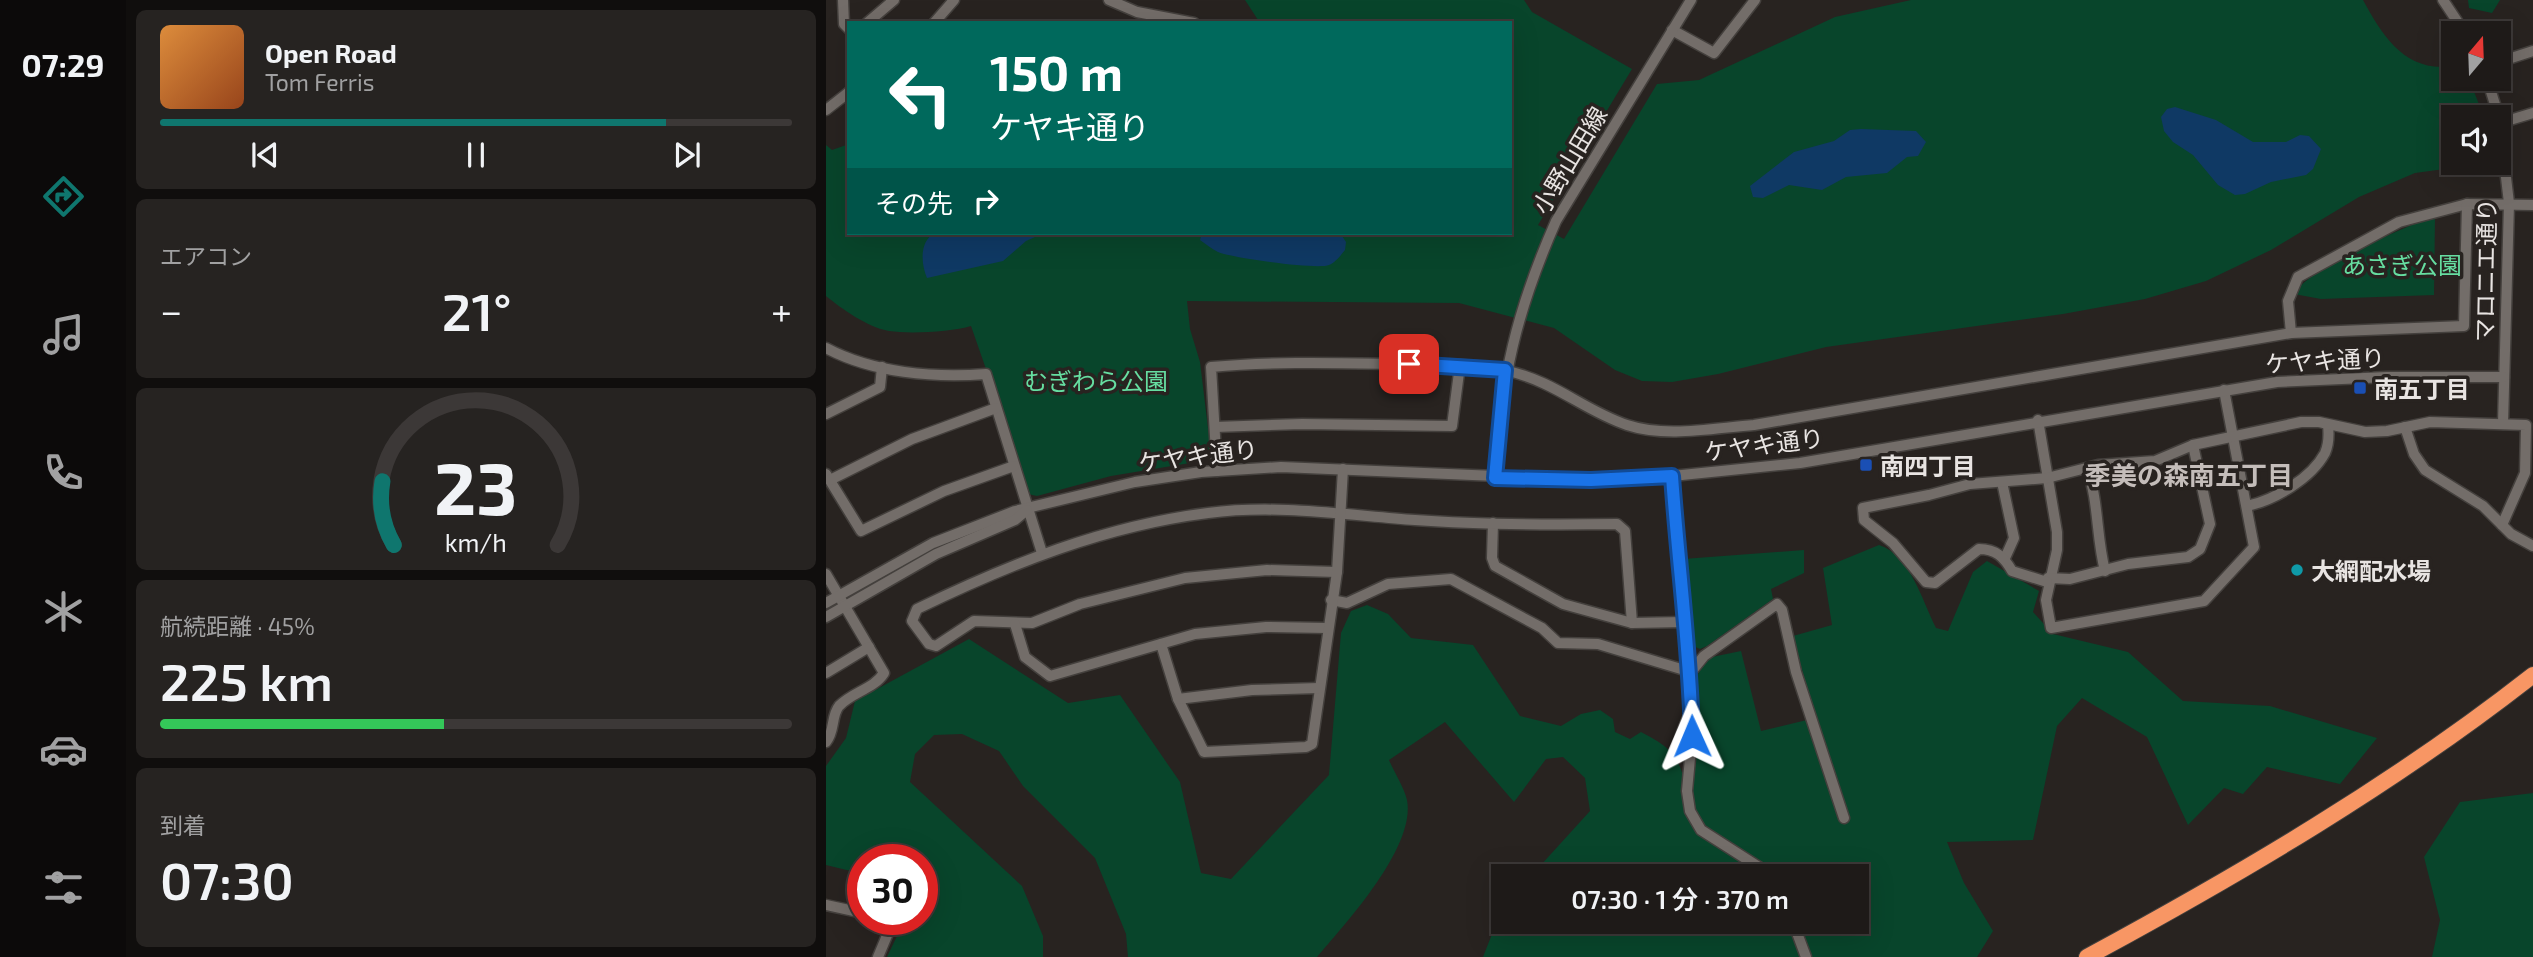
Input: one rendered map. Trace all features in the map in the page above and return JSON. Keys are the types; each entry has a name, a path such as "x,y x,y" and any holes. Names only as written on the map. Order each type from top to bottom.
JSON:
{"highway":[{"path":"2087,957 2314,829 2414,764 2533,675"}],"street":[{"path":"844,0 844,24 847,27"},
{"path":"869,21 894,0"},
{"path":"936,21 954,0"},
{"path":"1109,0 1137,12 1184,21"},
{"name":"小野山田線","path":"1495,478 1505,370 1517,321 1556,221 1691,0"},
{"path":"1672,30 1714,53 1755,0"},
{"path":"2443,0 2457,21"},
{"path":"2511,58 2533,51"},
{"path":"826,110 847,94"},
{"path":"2511,117 2533,113"},
{"name":"マロニエ通り","path":"2503,424 2509,203 2506,175"},
{"path":"2291,333 2288,301 2298,277 2399,222 2467,204 2533,205"},
{"path":"1217,471 1211,367 1306,362 1460,365 1505,370 1544,381 1591,410 1631,426 1677,430 1754,425 2291,333 2463,326 2467,204"},
{"path":"826,348 882,367 939,376 986,373 1042,553"},
{"path":"1214,427 1289,424 1452,426 1460,365"},
{"path":"826,414 880,387 882,367"},
{"name":"ケヤキ通り","path":"842,600 1015,520 1027,510 1135,482 1217,471 1281,467 1495,478 1591,480 1672,476 1800,463 2224,390 2323,379 2504,377"},
{"path":"2038,420 2057,533 2057,550 2048,580 2046,600 2051,628 2204,601 2254,547 2224,390"},
{"path":"996,408 912,439 828,477 861,531 944,491 1014,466"},
{"path":"2193,446 2210,524 2200,549 2188,557 2128,564 2070,579 2048,580 2012,571 2005,558 1991,549 1979,549 1935,583 1926,582 1893,543 1864,520 1862,513 1868,504 1929,495 1969,484 2048,478 2117,463 2155,461 2193,446 2301,422 2365,432 2430,422 2526,425 2525,473 2502,525"},
{"path":"2247,506 2277,495 2316,465 2325,452 2329,425"},
{"path":"2405,427 2414,454 2425,470 2483,506 2511,534 2533,546"},
{"path":"2087,468 2095,492 2098,538 2105,571"},
{"path":"1161,644 1178,699 1204,752 1213,754 1306,747 1312,744 1316,736 1326,628 1337,572 1343,469"},
{"path":"1672,476 1683,621 1691,672 1692,736 1688,791 1690,811 1701,830 1750,864"},
{"path":"2002,482 2014,538 2005,558"},
{"path":"1337,572 1267,570 1185,578 1080,604 1031,623 974,621 936,646 929,644 912,621 916,609 1042,553 1156,522 1210,512 1276,509 1493,523 1617,524 1625,531 1632,623"},
{"path":"1493,523 1492,558 1495,566 1563,604 1632,623 1683,621"},
{"path":"826,574 884,673 879,680 841,704 835,713 831,735 826,742"},
{"path":"1331,600 1347,603 1388,584 1451,579 1542,628 1558,643 1598,645 1691,672"},
{"path":"826,603 842,600"},
{"path":"826,617 842,600"},
{"path":"1691,672 1704,656 1777,604 1782,610 1796,672 1844,818"},
{"path":"1015,624 1025,657 1050,676 1207,632 1266,627 1326,628"},
{"path":"826,673 869,647"},
{"path":"1178,699 1252,690 1320,688"},
{"path":"826,905 847,910"},
{"path":"1797,934 1806,957"},
{"path":"877,957 887,935"}],"green space":[{"name":"むぎわら公園","path":"1245,0 1524,0 1532,12 1632,69 1538,225 1564,239 1657,84 1699,80 1835,17 1911,0 2363,0 2379,27 2398,50 2422,64 2441,67 2441,91 2474,91 2479,105 2441,105 2441,169 2415,173 2359,197 2271,250 2206,281 2145,299 2063,314 1826,347 1718,374 1672,382 1642,381 1615,370 1554,328 1459,303 1187,301 1190,329 1200,362 1211,453 1202,461 1111,476 1037,496 1028,494 990,369 986,369 971,326 930,332 889,331 864,322 826,296 826,145 832,150 847,145 847,235 1512,235 1512,21 1259,21"},
{"path":"2468,0 2500,0 2492,13 2469,8"},
{"name":"あさぎ公園","path":"2435,216 2434,295 2321,299 2294,294 2317,273 2337,261 2381,238"},
{"path":"1879,545 1890,550 1907,568 1936,628 1948,631 1973,572 1987,561 2039,591 2033,612 2053,634 2128,652 2183,701 2270,706 2377,738 2340,784 2267,767 2243,794 2224,788 2188,825 2147,737 2082,698 2057,726 2033,840 1947,842 1964,883 1993,931 1977,957 1483,957 1492,934 1869,934 1869,864 1542,864 1590,811 1585,778 1563,757 1546,759 1514,802 1445,722 1389,760 1407,800 1407,819 1401,840 1361,905 1317,957 1128,957 1126,934 1095,858 1023,786 999,751 962,734 934,735 915,754 910,782 1022,886 1043,936 1043,957 887,957 897,935 938,935 938,844 847,844 847,870 826,865 826,766 846,738 855,701 969,639 1068,703 1120,695 1180,782 1201,873 1231,879 1329,775 1341,633 1351,611 1367,605 1388,614 1411,638 1473,645 1520,716 1561,726 1581,714 1600,710 1613,719 1615,732 1630,739 1641,732 1653,739 1675,757 1689,796 1694,681 1707,658 1741,651 1761,731 1815,718 1793,636 1832,625 1823,568"},
{"path":"1804,550 1804,573 1771,589 1773,599 1707,646 1700,649 1691,645 1683,559"},
{"path":"2533,793 2533,957 2432,957 2440,920 2424,857 2460,802"}],"water":[{"path":"2175,107 2216,120 2253,142 2286,142 2300,135 2309,136 2321,149 2313,169 2306,175 2271,182 2245,194 2235,195 2218,185 2193,155 2173,142 2164,131 2161,117 2167,109"},
{"path":"1850,130 1916,131 1926,142 1918,156 1907,157 1887,173 1846,177 1822,190 1789,185 1763,198 1753,197 1750,186 1794,152 1834,141"},
{"path":"1040,235 1026,241 1003,261 927,278 923,253 930,237"},
{"path":"1201,235 1341,235 1346,242 1345,250 1331,264 1309,266 1226,254 1200,240"}],"place":[{"name":"南五丁目","path":"2360,388"},
{"name":"南四丁目","path":"1866,465"},
{"name":"大網配水場","path":"2297,570"}],"district":[{"name":"季美の森南五丁目","path":"2189,474"}],"route":[{"path":"1409,364 1460,365 1505,370 1495,478 1591,480 1672,476 1683,621 1691,672 1692,736"}]}
